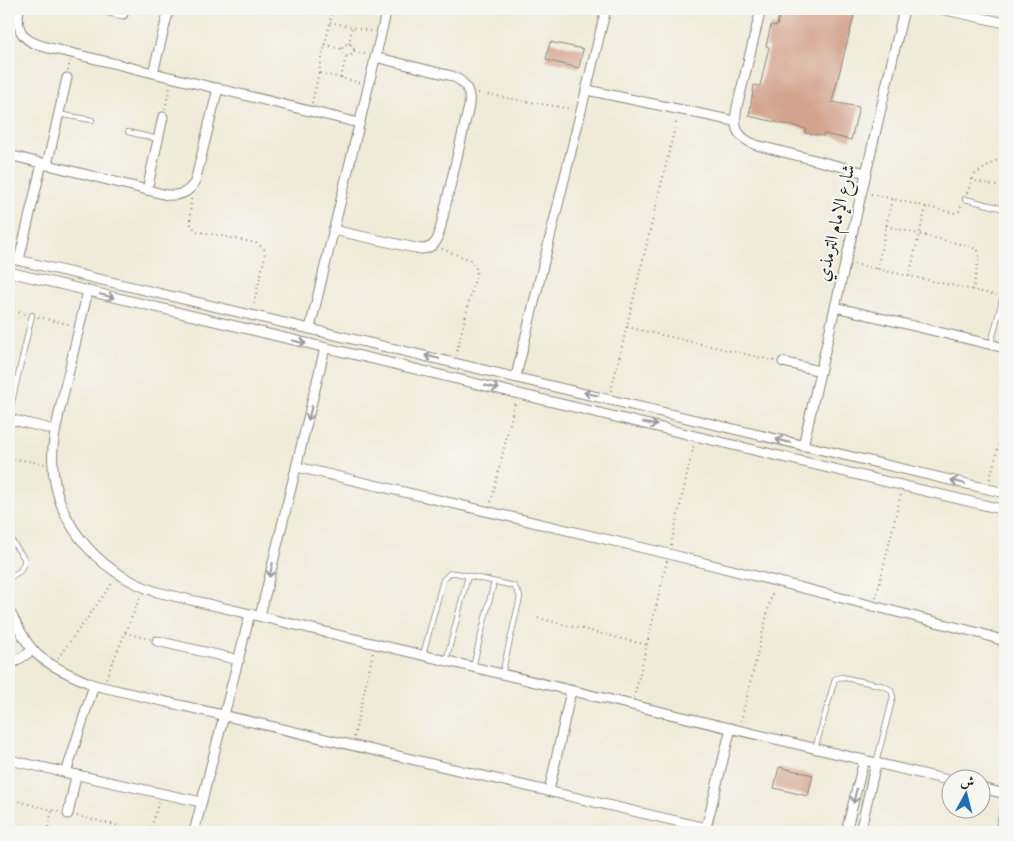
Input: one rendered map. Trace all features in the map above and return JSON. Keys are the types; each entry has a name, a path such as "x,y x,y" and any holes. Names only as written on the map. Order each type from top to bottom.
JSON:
{"street":[{"path":"19,9 18,28 31,42 359,123"},
{"path":"100,9 122,14"},
{"path":"153,73 169,9"},
{"path":"310,328 387,9"},
{"path":"516,376 606,9"},
{"path":"761,9 734,121 738,132 746,141 756,145 866,172"},
{"name":"شارع الإمام الترمذي","path":"804,446 904,9"},
{"path":"941,9 1005,23"},
{"path":"333,230 420,249 433,246 438,238 469,106 469,91 459,79 452,76 375,57"},
{"path":"19,260 66,78"},
{"path":"9,155 147,190 174,196 180,195 192,188 197,176 218,88"},
{"path":"587,90 734,121"},
{"path":"147,190 163,117"},
{"path":"9,258 516,376 843,456 1005,493"},
{"path":"48,282 52,268"},
{"path":"9,272 1005,510"},
{"path":"88,291 55,430 53,466 61,503 68,520 78,536 103,564 119,575 144,588 942,779"},
{"path":"147,305 150,291"},
{"path":"835,307 1005,348"},
{"path":"266,334 271,319"},
{"path":"377,360 381,345"},
{"path":"194,832 223,715 239,660 255,615 297,467 325,348"},
{"path":"783,362 820,371"},
{"path":"468,381 472,366"},
{"path":"570,405 574,390"},
{"path":"9,417 55,430"},
{"path":"756,450 760,435"},
{"path":"840,470 843,456"},
{"path":"297,467 775,580 978,633 1001,640 1005,644"},
{"path":"9,611 33,650 41,658 79,679 98,686 353,744 705,830 734,729"},
{"path":"157,640 239,660"},
{"path":"9,666 33,650"},
{"path":"66,773 98,686"},
{"path":"549,791 571,690"},
{"path":"9,760 201,802"},
{"path":"846,832 864,760"},
{"path":"860,832 876,763"},
{"path":"68,814 76,776"},
{"path":"992,791 1005,794"},
{"path":"1000,832 1005,810"}],"lane":[{"path":"58,114 92,120"},
{"path":"128,132 158,140"},
{"path":"965,199 1005,209"},
{"path":"991,344 1005,288"},
{"path":"9,417 32,315"},
{"path":"9,537 24,558 24,563 20,570 9,578"},
{"path":"423,655 443,580 450,573 514,586 520,596 502,674"},
{"path":"446,660 468,576"},
{"path":"473,667 494,582"},
{"path":"815,748 835,679 841,677 884,686 891,690 893,697 876,763"}],"path":[{"path":"310,110 333,9"},
{"path":"330,22 381,34"},
{"path":"349,44 352,27"},
{"path":"341,49 344,44 349,44 354,47 354,52"},
{"path":"325,45 341,49 342,53 346,56"},
{"path":"354,52 375,57"},
{"path":"346,56 352,55 354,52"},
{"path":"66,78 71,53"},
{"path":"341,78 346,56"},
{"path":"318,73 368,85"},
{"path":"163,117 173,78"},
{"path":"469,91 582,110"},
{"path":"609,399 680,109"},
{"path":"862,191 954,213 959,211 974,176 1005,156"},
{"path":"972,180 1005,188"},
{"path":"192,188 190,223 193,229 256,243 264,249 265,256 251,315"},
{"path":"877,269 892,198"},
{"path":"909,276 926,207"},
{"path":"886,226 972,247 978,251 979,256 972,290"},
{"path":"433,246 471,260 476,266 454,362"},
{"path":"845,262 1003,297"},
{"path":"9,310 80,326"},
{"path":"626,327 783,362"},
{"path":"488,512 517,393"},
{"path":"988,489 1001,435 1005,430"},
{"path":"633,705 696,435"},
{"path":"9,458 53,466"},
{"path":"874,606 903,485"},
{"path":"53,664 119,575"},
{"path":"734,729 775,580"},
{"path":"98,686 125,633 144,588"},
{"path":"538,618 647,644"},
{"path":"125,633 157,640"},
{"path":"353,744 375,644"},
{"path":"150,832 160,794"},
{"path":"47,832 52,810"}],"building":[{"path":"780,9 826,9 854,15 832,102 859,107 851,140 824,134 823,136 805,133 806,129 749,116 754,85 760,86 769,47 766,46 771,25 777,26"},
{"path":"550,42 583,49 579,68 546,60"},
{"path":"779,767 813,775 808,796 774,788"}]}
